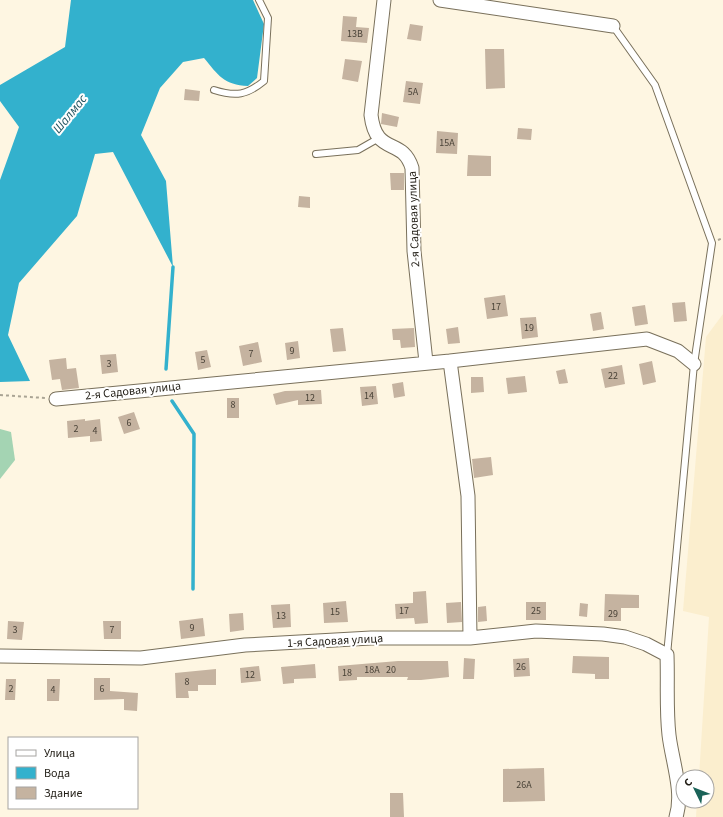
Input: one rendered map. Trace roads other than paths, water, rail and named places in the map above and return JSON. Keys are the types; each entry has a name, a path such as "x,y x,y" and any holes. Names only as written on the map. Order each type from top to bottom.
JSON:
{"street":[{"path":"379,138 373,128 371,116 384,0"},
{"path":"440,0 613,26"},
{"name":"2-я Садовая улица","path":"379,138 384,143 404,152 409,158 412,168 414,251 426,362"},
{"name":"2-я Садовая улица","path":"56,399 426,362 450,361 647,339 678,351 694,364"},
{"path":"450,361 468,496 470,638"},
{"name":"1-я Садовая улица","path":"0,656 141,658 261,644 370,638 470,638 536,631 603,634 639,642 667,655"},
{"path":"667,655 669,734 678,793 678,810 676,817"}],"lane":[{"path":"214,90 229,94 252,91 264,81 268,18 258,0"},
{"path":"613,26 655,85 712,243 694,364 667,655"},
{"path":"316,154 358,150 379,138"}],"water":[{"name":"Шалмас","path":"71,0 253,0 264,24 257,78 248,86 233,84 222,78 204,58 183,62 160,88 141,135 166,181 173,267 113,152 95,154 77,216 19,283 8,335 30,381 0,382 0,180 19,127 0,101 0,85 65,47"}],"waterway":[{"path":"166,369 173,267"},
{"path":"172,401 194,434 193,589"}]}
